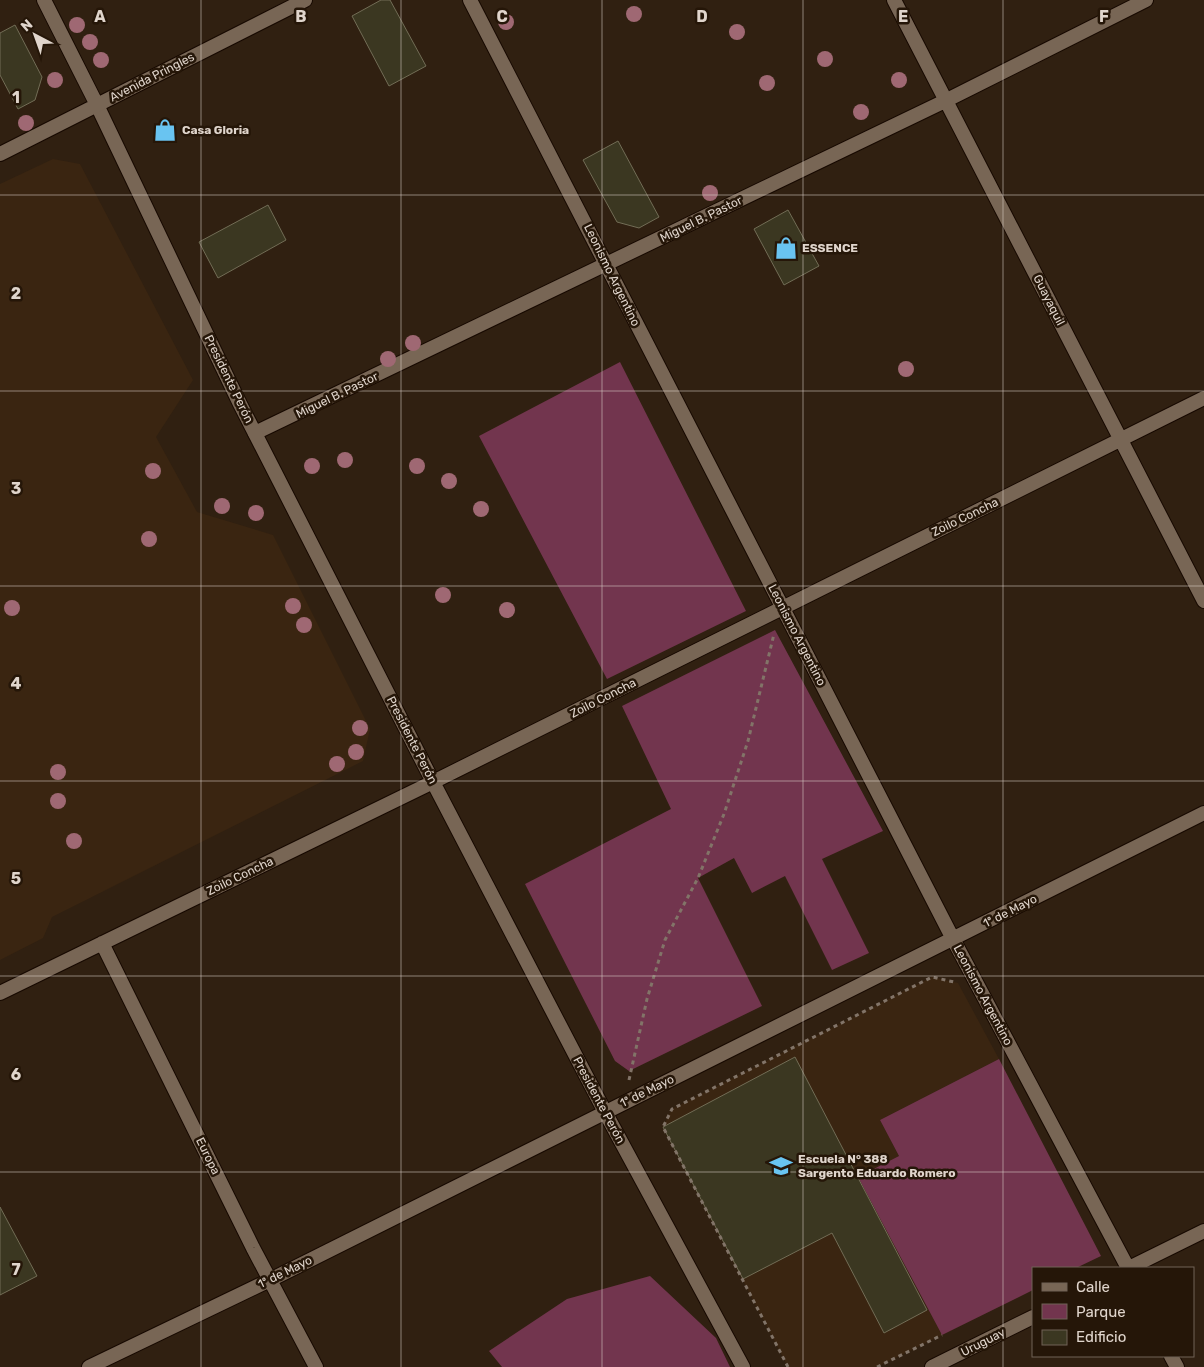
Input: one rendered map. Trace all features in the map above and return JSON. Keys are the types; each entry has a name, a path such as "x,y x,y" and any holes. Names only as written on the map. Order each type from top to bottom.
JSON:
{"street":[{"name":"Presidente Perón","path":"44,0 97,105 255,433 605,1112 743,1367"},
{"name":"Avenida Pringles","path":"0,154 304,0"},
{"name":"Leonismo Argentino","path":"470,0 953,939 1128,1267"},
{"name":"Guayaquil","path":"894,0 1204,600"},
{"name":"Miguel B. Pastor","path":"255,433 945,101 1146,0"},
{"name":"Zoilo Concha","path":"0,993 434,782 1204,398"},
{"name":"1º de Mayo","path":"89,1367 270,1280 1204,813"},
{"name":"Europa","path":"102,943 270,1280 316,1367"},
{"path":"1131,1267 1204,1231"},
{"name":"Uruguay","path":"932,1367 1032,1317"}],"path":[{"path":"628,1101 630,1071 647,998 665,940 698,878 724,814 748,741 775,630 784,608"},
{"path":"788,1367 663,1127 672,1109 932,977 958,983"},
{"path":"876,1367 942,1335"}],"shaded area":[{"path":"53,159 80,164 193,380 156,437 197,512 273,535 370,729 363,761 52,917 43,938 0,960 0,184"},
{"name":"Escuela N° 388 Sargento Eduardo Romero","path":"932,977 958,983 999,1059 880,1120 899,1156 858,1177 942,1335 877,1367 788,1367 663,1127 672,1109"}],"green space":[{"path":"620,362 746,611 607,679 479,436"},
{"path":"775,630 883,831 822,859 869,953 832,970 785,876 752,893 734,858 698,878 762,1006 629,1071 615,1061 525,884 671,809 622,706"},
{"path":"999,1059 1101,1256 1078,1267 1032,1267 1032,1290 942,1335 858,1177 899,1156 880,1120"},
{"path":"650,1276 716,1338 730,1367 502,1367 489,1351 567,1299"}],"building":[{"path":"381,0 390,0 426,66 389,86 352,16"},
{"path":"15,25 42,77 35,100 18,109 0,75 0,33"},
{"path":"618,141 659,217 639,228 617,222 583,160"},
{"path":"268,205 286,240 218,278 199,242"},
{"name":"ESSENCE","path":"788,210 819,266 784,285 754,229"},
{"name":"Escuela N° 388 Sargento Eduardo Romero","path":"795,1057 927,1310 884,1333 832,1233 743,1279 663,1127"},
{"path":"0,1207 37,1276 0,1295"}],"place":[{"name":"Casa Gloria","path":"165,130"},
{"name":"ESSENCE","path":"786,248"},
{"name":"Escuela N° 388 Sargento Eduardo Romero","path":"781,1166"}]}
